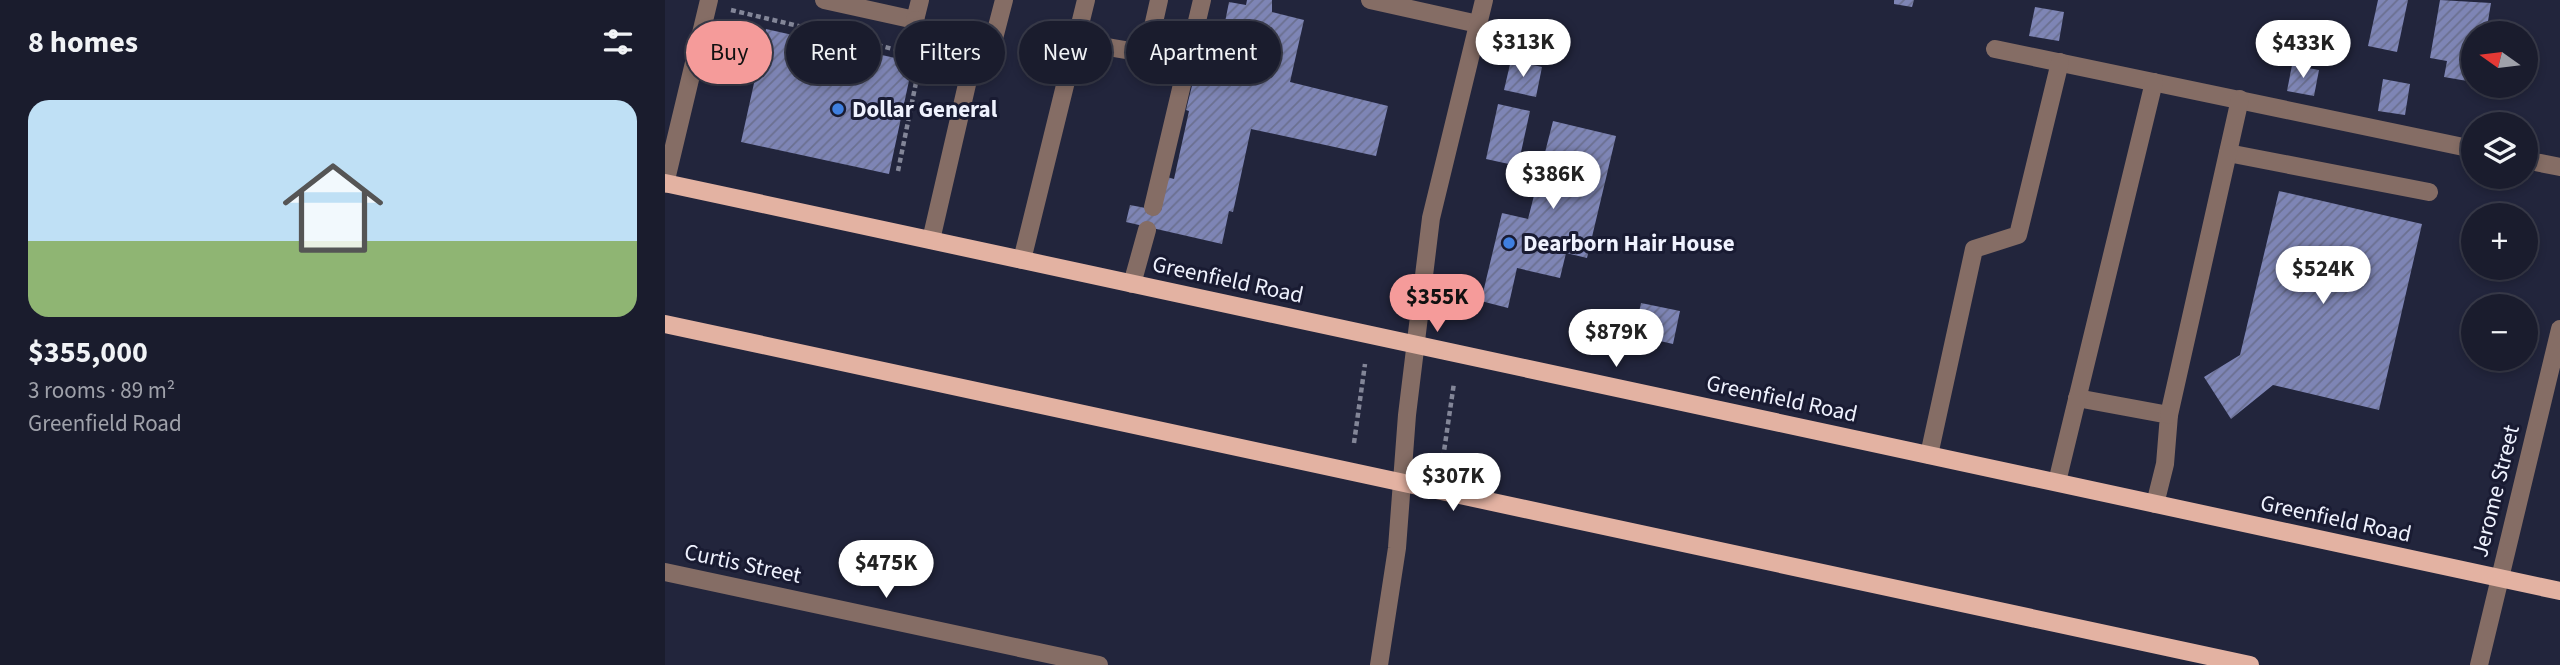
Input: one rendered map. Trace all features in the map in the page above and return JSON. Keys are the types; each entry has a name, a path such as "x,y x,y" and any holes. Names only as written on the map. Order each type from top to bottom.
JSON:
{"main road":[{"name":"Greenfield Road","path":"665,184 2560,591"},
{"path":"665,324 2250,665"}],"street":[{"path":"665,184 709,0"},
{"path":"824,0 915,20 920,0"},
{"path":"999,21 1004,0"},
{"path":"1082,21 1086,0"},
{"path":"1112,48 1136,52 1150,40 1159,0"},
{"path":"1153,207 1202,0"},
{"path":"1370,0 1478,24"},
{"path":"1379,665 1398,548 1402,483 1431,219 1484,0"},
{"path":"1995,49 2461,146"},
{"path":"1929,455 1974,248 2018,235 2060,62"},
{"path":"2057,482 2154,82"},
{"path":"932,240 967,84"},
{"path":"1022,260 1067,84"},
{"path":"2155,504 2165,464 2169,415 2239,99"},
{"path":"2228,153 2429,192"},
{"path":"2538,163 2560,167"},
{"path":"1132,284 1147,230"},
{"name":"Jerome Street","path":"2479,665 2500,578 2553,390 2560,329"},
{"path":"2077,398 2169,415"},
{"name":"Curtis Street","path":"665,572 1099,665"}],"path":[{"path":"731,10 786,23"},
{"path":"881,46 922,56 898,171"},
{"path":"1354,443 1366,364"},
{"path":"1443,458 1454,383"}],"building":[{"path":"1247,0 1272,0 1272,12 1304,20 1290,82 1388,106 1376,156 1251,129 1233,212 1229,211 1222,244 1126,222 1130,205 1161,211 1167,177 1174,179 1192,84 1281,84 1281,21 1225,21 1229,2 1246,5"},
{"path":"1894,0 1914,0 1912,7 1894,4"},
{"path":"2378,0 2408,0 2397,52 2368,46"},
{"path":"2440,0 2491,3 2488,21 2461,21 2461,80 2444,77 2447,61 2430,58"},
{"path":"2035,7 2064,12 2059,41 2029,36"},
{"path":"772,30 786,33 786,84 881,84 881,55 895,58 895,84 908,84 889,174 741,142 754,84 772,84"},
{"path":"1511,60 1542,67 1536,97 1504,90"},
{"path":"2292,65 2319,70 2314,96 2287,91"},
{"path":"2383,79 2410,84 2405,115 2378,111"},
{"path":"1498,104 1530,111 1518,166 1486,159"},
{"path":"1553,121 1616,136 1587,258 1566,253 1560,278 1517,268 1508,308 1481,301 1502,213 1528,219"},
{"path":"2279,191 2422,224 2379,410 2273,385 2231,419 2204,377 2240,355"},
{"path":"1641,303 1680,311 1673,344 1634,335"}],"place":[{"name":"Dollar General","path":"838,109"},
{"name":"Dearborn Hair House","path":"1509,243"}]}
